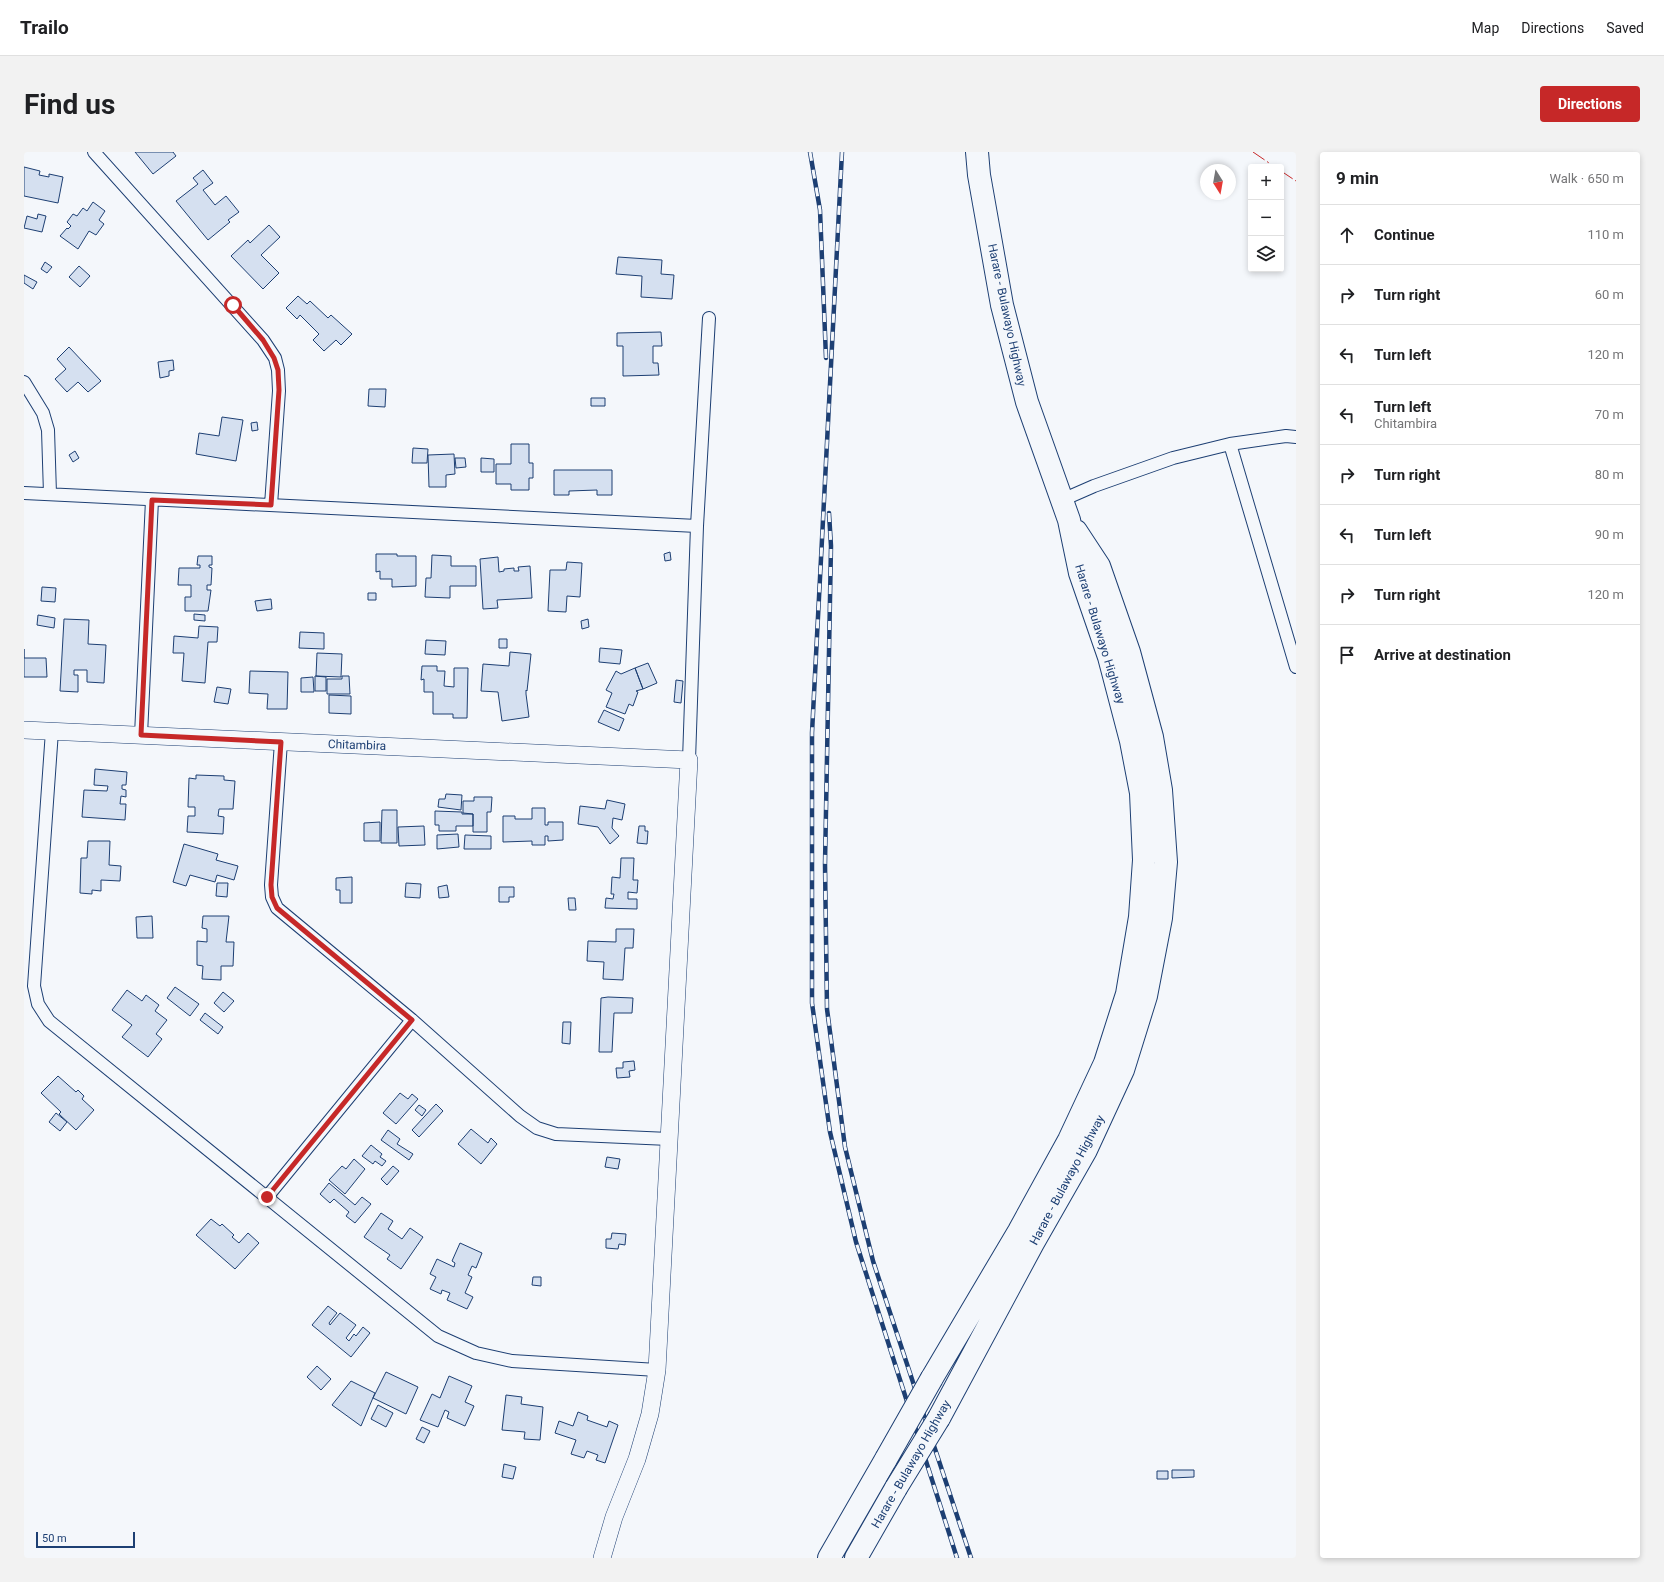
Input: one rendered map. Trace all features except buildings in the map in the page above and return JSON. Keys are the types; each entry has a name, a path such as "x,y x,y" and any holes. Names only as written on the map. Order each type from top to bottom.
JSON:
{"highway":[{"name":"Harare - Bulawayo Highway","path":"829,1558 932,1378 1019,1231 1065,1147 1105,1063 1127,994 1140,917 1143,853 1141,793 1134,756 1109,657 1080,573 1066,510 1027,402 1004,313 979,175 977,152"},
{"name":"Harare - Bulawayo Highway","path":"856,1558 896,1488 939,1418 1086,1150 1123,1070 1146,996 1161,918 1166,862 1161,790 1152,737 1129,652 1098,566 1066,510"}],"street":[{"path":"94,152 263,340 274,358 278,370 279,390 271,505"},
{"path":"602,1558 614,1517 637,1458 650,1414 657,1370 689,760 697,526 709,318"},
{"path":"24,382 43,413 48,430 50,494"},
{"path":"1066,510 1094,486 1173,458 1230,444 1286,436 1296,437"},
{"path":"1230,444 1296,667"},
{"path":"24,493 697,526"},
{"path":"141,735 152,500"},
{"name":"Chitambira","path":"24,730 689,760"},
{"path":"52,731 34,986 38,1004 49,1021 438,1336 476,1353 512,1361 657,1370"},
{"path":"281,742 271,885 272,897 277,908 412,1020 515,1111 537,1128 556,1134 669,1139"},
{"path":"267,1197 412,1020"}],"railway":[{"path":"810,152 820,210 826,358"},
{"path":"842,152 812,733 812,1003 830,1132 856,1242 957,1558"},
{"path":"829,513 831,546 825,864 827,1009 845,1147 873,1261 971,1558"}],"power":[{"path":"1253,152 1271,164"},
{"path":"1284,173 1296,181"}],"route":[{"path":"233,305 263,340 274,358 278,370 279,390 271,505 152,500 141,735 281,742 271,885 272,897 277,908 412,1020 267,1197"}]}
